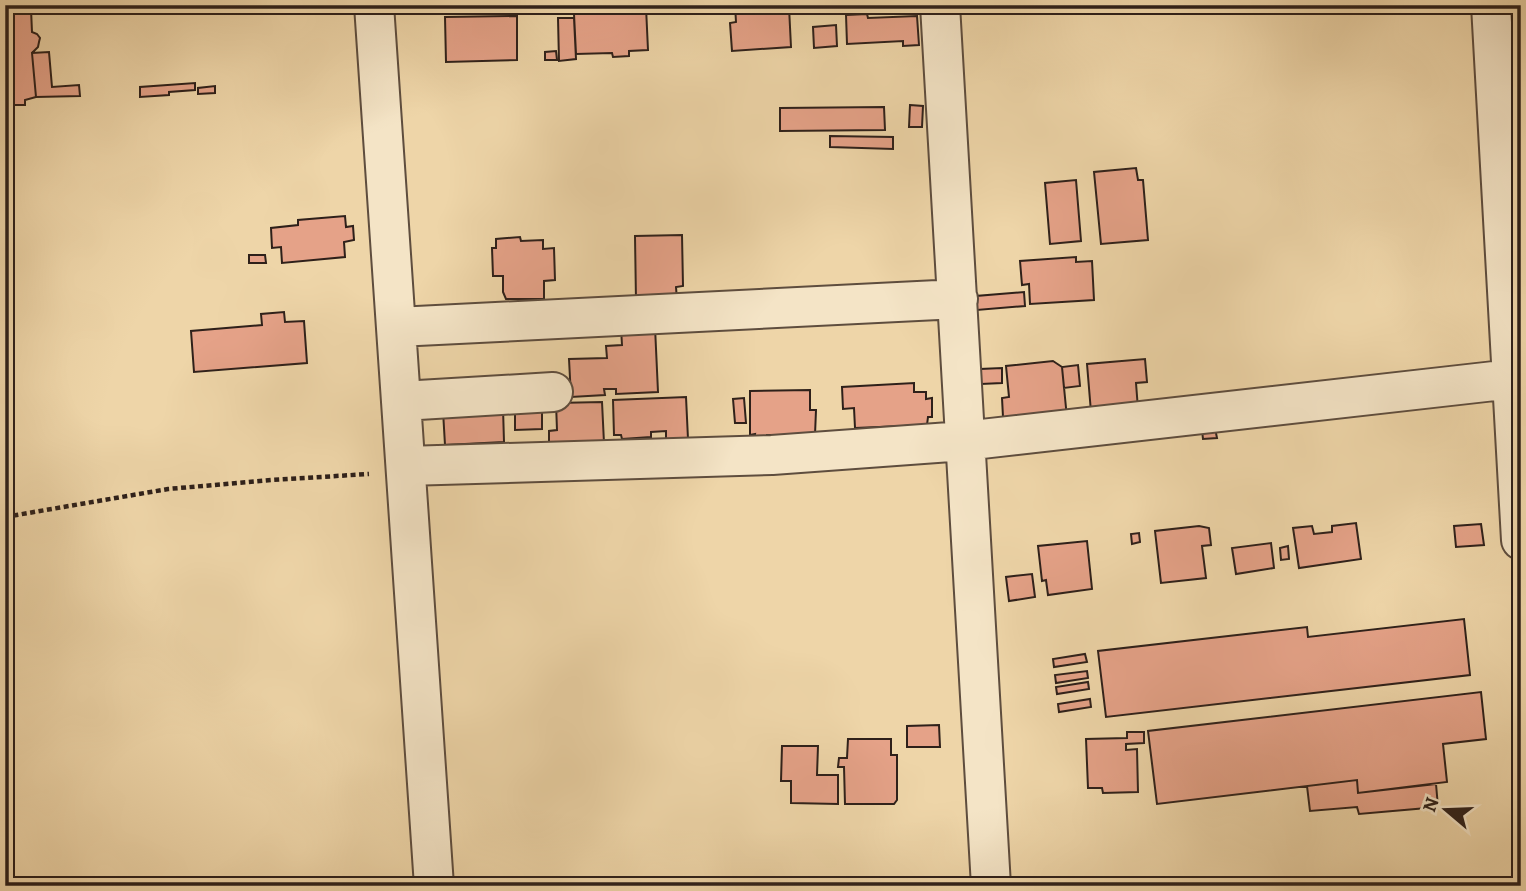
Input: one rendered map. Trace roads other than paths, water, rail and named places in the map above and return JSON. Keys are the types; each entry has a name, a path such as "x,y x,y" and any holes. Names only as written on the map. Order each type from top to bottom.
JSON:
{"street":[{"path":"374,5 434,886"},
{"path":"940,5 990,886"},
{"path":"1491,5 1515,382 1521,540"},
{"path":"397,327 958,299"},
{"path":"406,469 772,455 964,440 1515,382"},
{"path":"402,401 553,391"}]}
